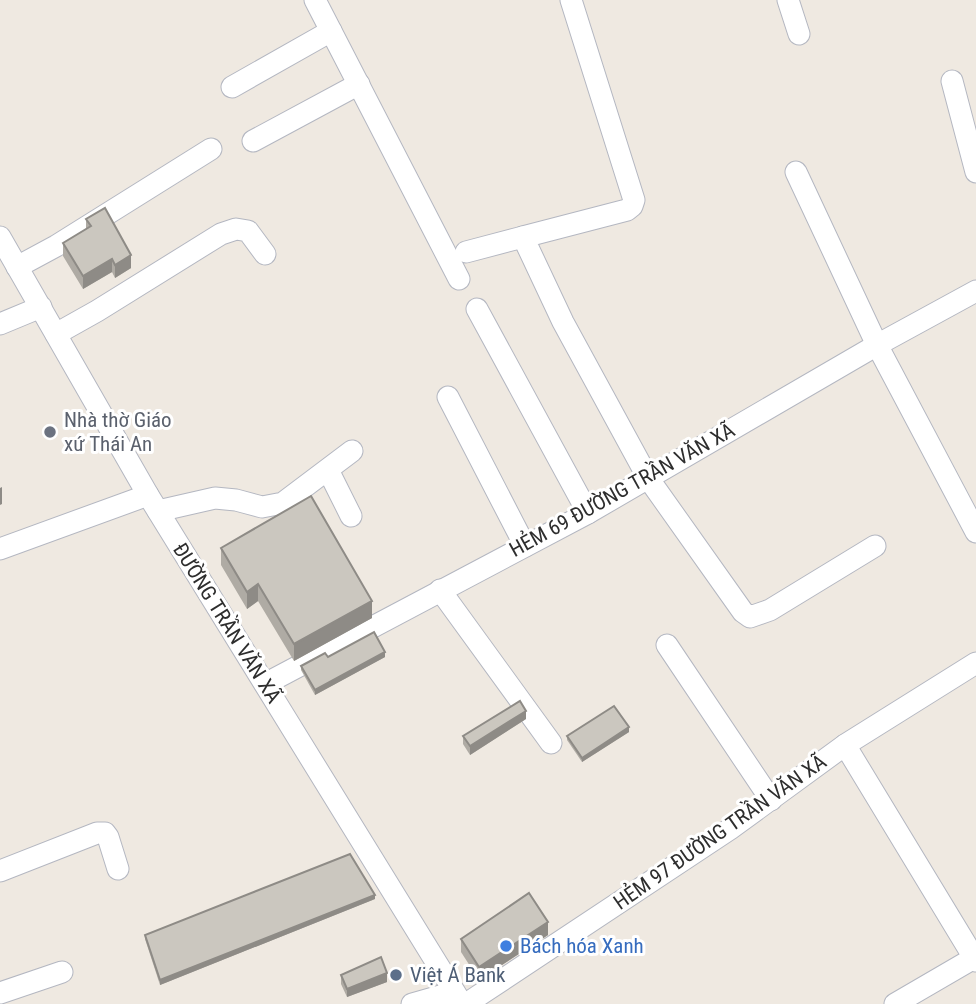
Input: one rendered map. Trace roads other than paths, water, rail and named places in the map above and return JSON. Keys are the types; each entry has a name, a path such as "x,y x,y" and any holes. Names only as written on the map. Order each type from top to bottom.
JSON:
{"street":[{"path":"315,0 458,279"},
{"path":"466,252 627,211 632,206 634,200 571,0"},
{"path":"788,0 799,34"},
{"path":"232,87 331,31"},
{"path":"952,81 976,172"},
{"path":"253,141 359,83"},
{"path":"17,267 56,246 211,149"},
{"path":"796,172 877,345 976,532"},
{"path":"56,334 97,312 221,234 236,229 248,231 265,254"},
{"name":"ĐƯỜNG TRẦN VĂN XÃ","path":"0,237 153,503 461,1000"},
{"path":"523,237 563,322 648,478 743,612 750,617 770,610 875,546"},
{"name":"HẺM 69 ĐƯỜNG TRẦN VĂN XÃ","path":"265,684 588,513 877,345 976,291"},
{"path":"0,324 41,307"},
{"path":"477,309 588,513"},
{"path":"447,397 524,545"},
{"path":"0,549 153,503 215,498 262,507 284,503 352,451"},
{"path":"328,470 351,516"},
{"path":"440,590 551,743"},
{"path":"667,645 771,800"},
{"name":"HẺM 97 ĐƯỜNG TRẦN VĂN XÃ","path":"412,1004 461,1000 771,800 845,746 976,663"},
{"path":"845,746 975,960 904,1002"},
{"path":"0,871 97,833 104,833 108,837 118,869"},
{"path":"0,993 62,972"}],"place":[{"name":"Nhà thờ Giáo xứ Thái An","path":"50,432"},
{"name":"Bách hóa Xanh","path":"506,946"},
{"name":"Việt Á Bank","path":"396,975"}]}
